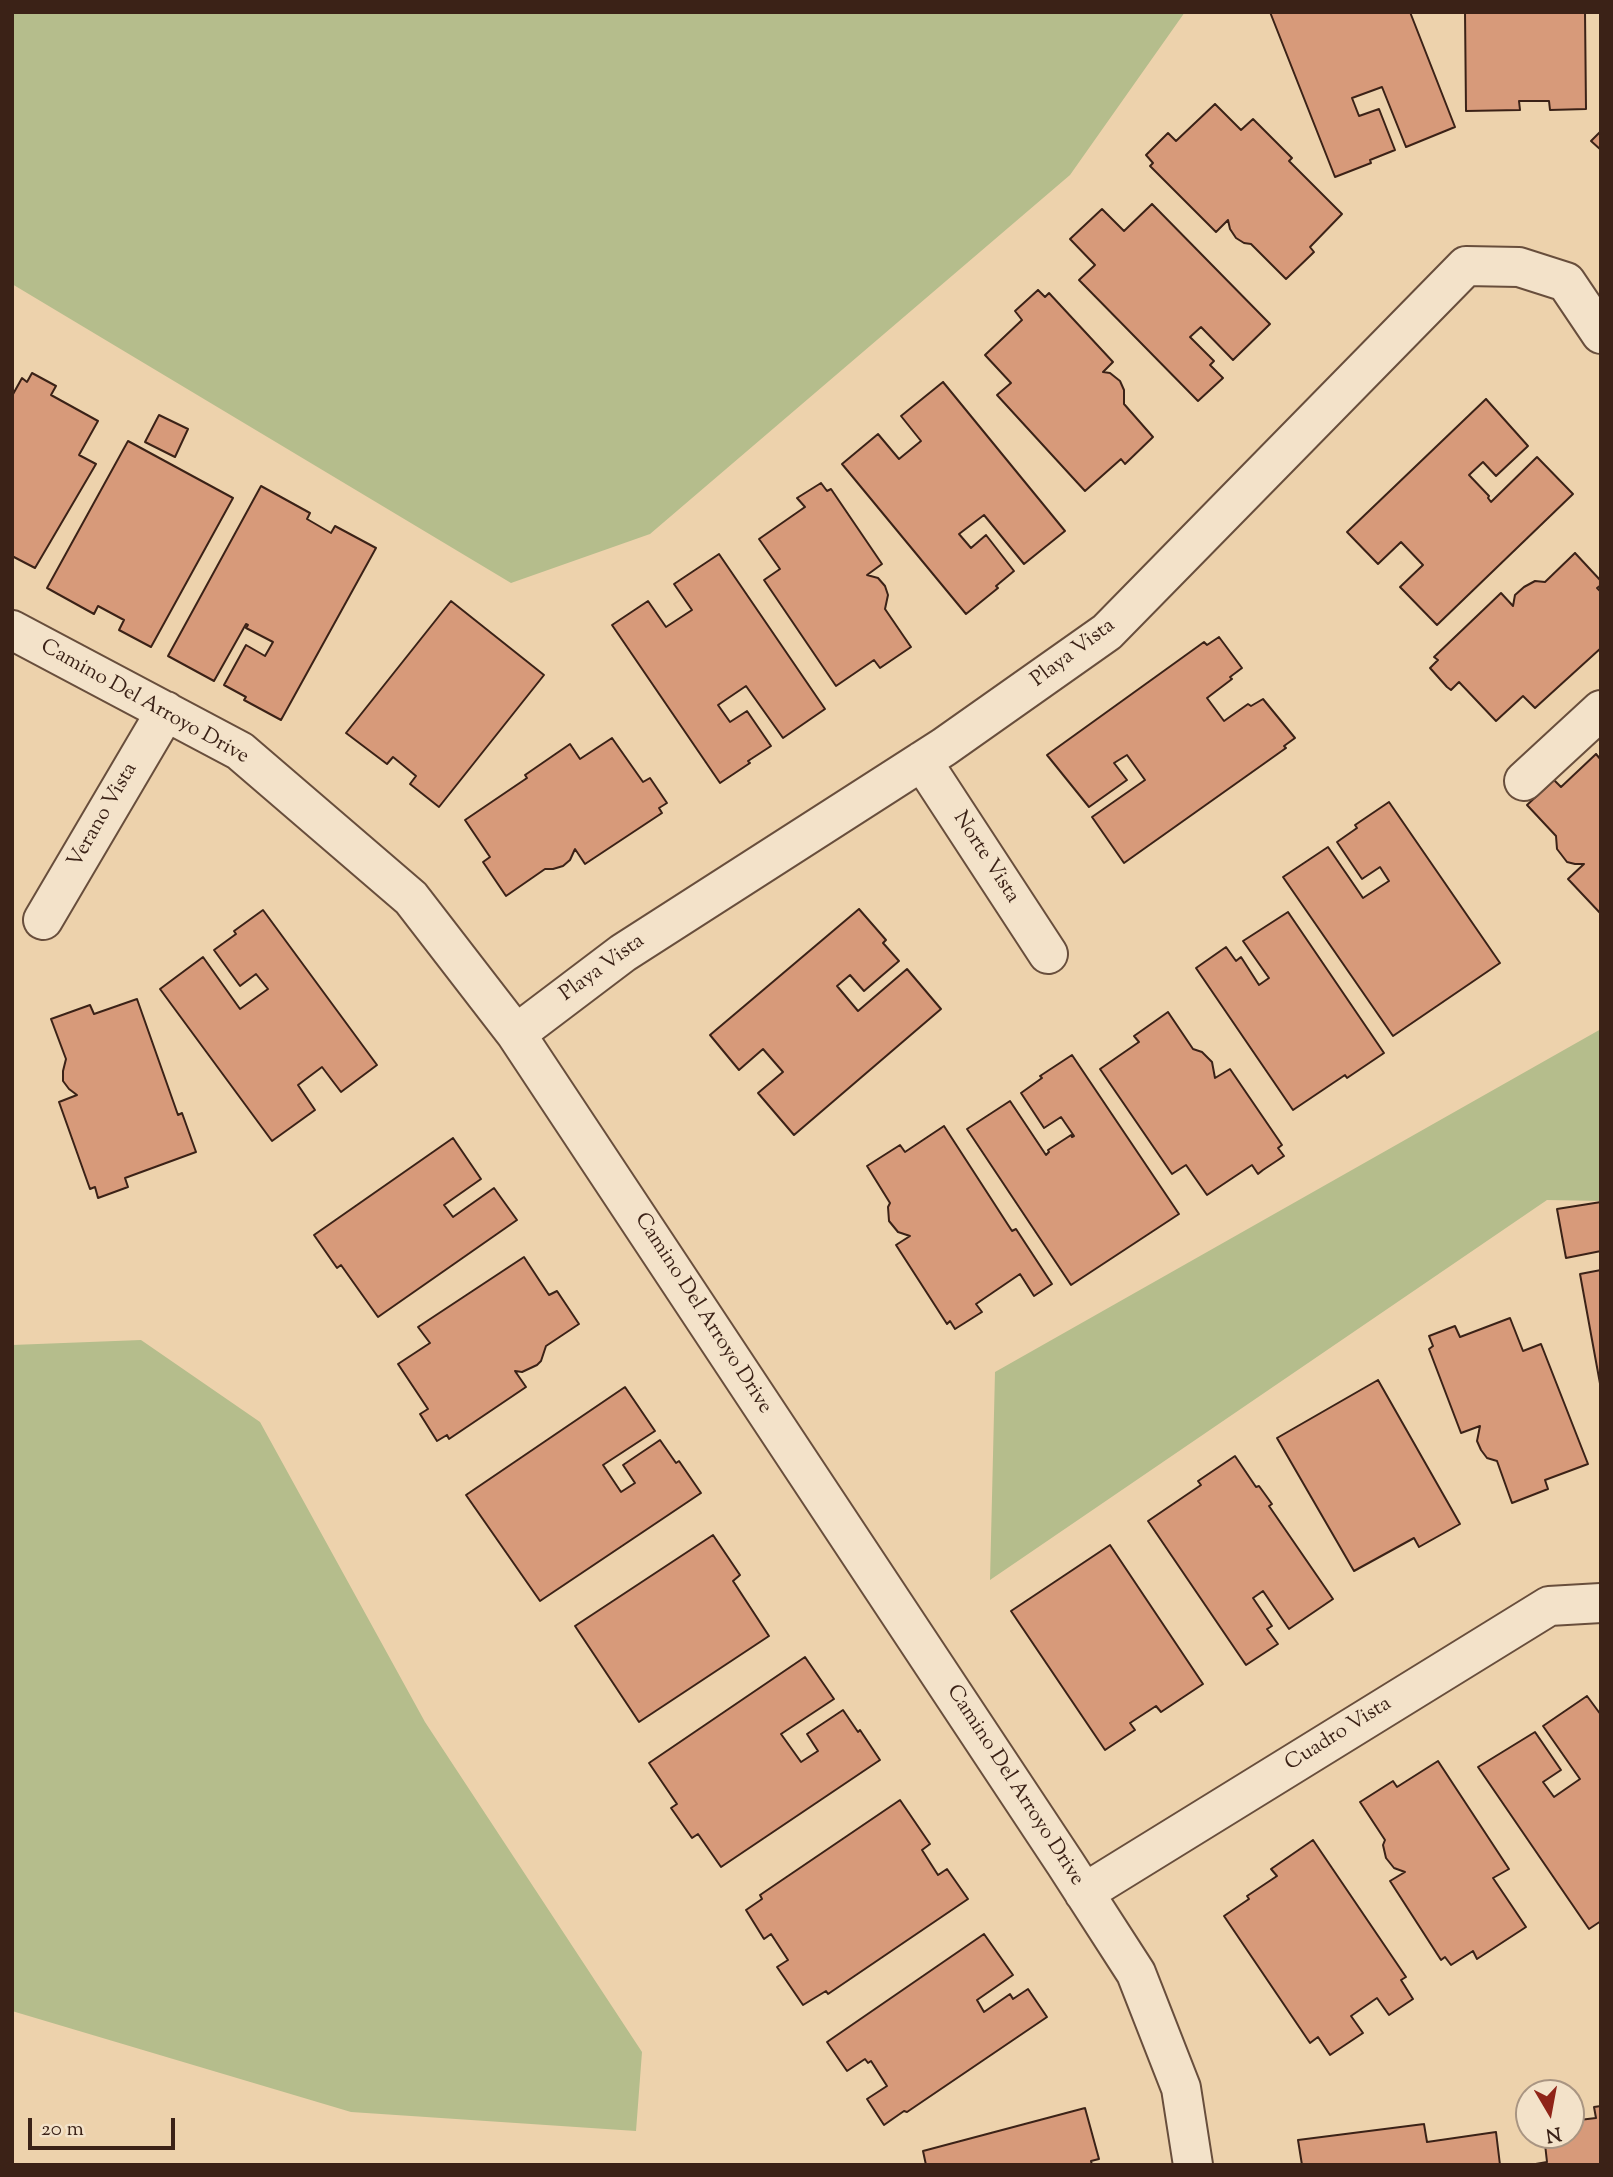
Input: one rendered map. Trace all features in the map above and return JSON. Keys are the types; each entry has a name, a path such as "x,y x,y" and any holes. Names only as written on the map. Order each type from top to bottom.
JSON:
{"street":[{"name":"Playa Vista","path":"516,1034 623,953 922,761 1107,632 1466,266 1519,267 1566,282 1601,334"},
{"name":"Camino Del Arroyo Drive","path":"12,630 240,751 411,898 516,1034 1136,1973 1181,2088 1193,2165"},
{"path":"1524,781 1601,710"},
{"name":"Verano Vista","path":"43,920 166,712"},
{"name":"Norte Vista","path":"922,761 1048,954"},
{"name":"Cuadro Vista","path":"1084,1893 1549,1606 1601,1604"}],"green space":[{"path":"12,12 1185,12 1070,175 650,534 511,583 12,284"},
{"path":"1601,1029 1601,1201 1547,1200 990,1580 995,1372"},
{"path":"141,1340 260,1422 425,1722 642,2052 636,2131 351,2112 12,2011 12,1345"}],"building":[{"path":"1270,12 1410,12 1455,127 1406,147 1382,87 1352,98 1359,116 1379,109 1395,150 1335,177"},
{"path":"1465,12 1585,12 1586,109 1550,110 1549,101 1519,101 1520,110 1466,111"},
{"path":"1215,104 1241,130 1253,119 1292,158 1289,161 1342,214 1310,247 1314,252 1286,279 1251,244 1236,238 1228,220 1216,232 1150,166 1153,163 1146,155 1168,133 1176,141"},
{"path":"1601,131 1601,150 1591,141"},
{"path":"1152,204 1270,324 1233,360 1201,327 1190,337 1214,361 1210,365 1223,378 1198,401 1079,280 1095,265 1070,239 1102,209 1124,231"},
{"path":"1038,290 1045,297 1049,293 1113,362 1103,372 1110,373 1120,381 1124,390 1124,404 1153,437 1125,464 1121,459 1085,491 997,395 1011,383 985,355 1022,320 1015,311"},
{"path":"32,373 56,386 51,395 98,421 79,455 96,464 35,568 12,556 12,396 22,378 27,382"},
{"path":"943,382 1065,531 1024,564 984,515 959,534 971,548 986,535 1014,571 966,614 842,464 878,434 899,459 921,441 901,416"},
{"path":"1486,399 1528,446 1496,476 1483,462 1469,475 1489,496 1491,502 1537,457 1573,494 1437,625 1400,587 1423,565 1401,542 1378,564 1347,532"},
{"path":"159,415 188,429 175,457 145,442"},
{"path":"128,441 233,498 151,647 119,630 124,620 98,606 94,614 47,588"},
{"path":"821,483 827,491 831,489 882,564 867,575 878,578 885,586 888,595 885,609 911,647 880,668 874,660 836,686 764,580 780,569 759,539 805,507 797,498"},
{"path":"261,486 310,513 307,519 331,533 335,526 376,548 281,720 244,700 246,697 224,685 246,645 265,656 273,642 246,628 248,625 246,624 214,681 168,656"},
{"path":"1575,553 1601,581 1597,588 1601,592 1601,648 1535,708 1523,696 1496,721 1459,682 1451,690 1447,687 1430,668 1438,660 1434,657 1501,593 1513,606 1515,595 1524,587 1535,581 1545,582"},
{"path":"719,554 825,709 783,738 746,686 718,705 730,722 747,711 771,746 720,783 612,625 648,601 666,627 692,610 674,584"},
{"path":"451,601 544,675 439,807 410,784 416,776 393,757 387,764 346,733"},
{"path":"1219,637 1242,668 1207,698 1224,721 1248,704 1251,706 1263,699 1295,738 1284,746 1286,748 1124,863 1092,817 1145,780 1127,755 1114,763 1127,780 1089,807 1047,755 1204,642 1207,645"},
{"path":"612,738 643,782 650,778 667,803 659,808 662,813 585,864 575,849 570,860 563,866 545,869 506,896 483,862 490,857 465,820 527,778 525,775 570,744 580,759"},
{"path":"1596,754 1601,760 1601,914 1568,879 1584,864 1567,862 1557,849 1556,836 1527,805 1554,780 1561,787"},
{"path":"1389,802 1500,963 1393,1036 1283,877 1328,847 1363,898 1389,881 1380,867 1362,879 1337,842 1357,828 1355,825"},
{"path":"859,909 886,940 883,943 899,961 864,991 850,975 837,986 858,1011 907,969 941,1009 794,1135 758,1093 783,1072 763,1049 739,1070 710,1035"},
{"path":"263,910 377,1065 341,1092 322,1067 298,1085 315,1110 272,1141 160,989 203,957 240,1009 268,989 256,974 240,986 214,950"},
{"path":"1288,912 1384,1053 1293,1110 1196,968 1226,947 1236,961 1241,957 1259,985 1269,978 1243,941"},
{"path":"137,999 178,1115 182,1113 196,1152 125,1178 128,1187 98,1198 95,1187 90,1189 59,1102 77,1095 63,1081 66,1059 51,1019 90,1005 94,1014"},
{"path":"1168,1012 1193,1049 1202,1052 1212,1062 1215,1078 1230,1069 1282,1145 1278,1148 1284,1156 1258,1174 1252,1165 1207,1195 1186,1165 1172,1174 1100,1069 1139,1042 1134,1036"},
{"path":"1072,1055 1179,1214 1071,1285 967,1129 1010,1101 1046,1155 1048,1150 1071,1135 1074,1136 1061,1117 1044,1128 1021,1093 1042,1078 1040,1076"},
{"path":"944,1126 1012,1231 1016,1229 1052,1284 1034,1296 1020,1274 976,1304 982,1312 955,1329 950,1321 947,1324 896,1245 910,1236 898,1232 889,1221 890,1203 867,1166 900,1145 905,1152"},
{"path":"453,1138 481,1179 444,1205 453,1217 494,1188 517,1220 378,1317 341,1265 337,1268 314,1235"},
{"path":"1601,1202 1601,1251 1566,1258 1557,1209"},
{"path":"524,1257 549,1295 557,1291 579,1324 546,1346 537,1365 522,1372 515,1371 526,1387 449,1439 447,1435 437,1441 420,1414 428,1409 398,1364 430,1343 418,1327"},
{"path":"1601,1270 1601,1389 1580,1274"},
{"path":"1510,1318 1523,1351 1541,1344 1588,1464 1545,1480 1548,1489 1512,1503 1497,1461 1487,1458 1477,1441 1480,1426 1461,1433 1429,1349 1433,1346 1429,1336 1455,1326 1460,1337"},
{"path":"1378,1380 1460,1524 1419,1547 1414,1538 1354,1571 1277,1438"},
{"path":"625,1387 655,1431 603,1465 621,1492 635,1483 623,1465 660,1440 676,1463 679,1461 701,1493 540,1601 466,1495"},
{"path":"1235,1456 1256,1487 1259,1486 1272,1504 1269,1506 1333,1599 1289,1629 1263,1591 1253,1598 1272,1626 1267,1629 1278,1644 1246,1665 1148,1521 1201,1485 1198,1481"},
{"path":"713,1535 740,1575 733,1581 769,1636 639,1722 575,1626"},
{"path":"1110,1545 1203,1684 1161,1712 1156,1706 1130,1723 1135,1730 1105,1750 1011,1611"},
{"path":"805,1657 834,1699 781,1734 801,1762 818,1751 807,1734 843,1710 880,1760 721,1867 698,1834 692,1838 671,1808 677,1804 649,1763"},
{"path":"1587,1696 1601,1715 1601,1921 1589,1929 1478,1767 1535,1732 1561,1770 1543,1782 1554,1797 1580,1779 1543,1726"},
{"path":"1438,1761 1509,1869 1493,1878 1526,1927 1477,1959 1473,1951 1451,1965 1445,1957 1441,1960 1390,1881 1405,1872 1394,1868 1386,1858 1383,1845 1385,1840 1360,1802 1393,1781 1397,1787"},
{"path":"900,1800 930,1844 922,1850 938,1875 947,1869 968,1899 828,1994 826,1991 803,2005 777,1967 788,1960 771,1934 764,1939 746,1910 762,1899 760,1895"},
{"path":"1313,1840 1406,1977 1401,1980 1413,1999 1389,2015 1377,1998 1351,2016 1363,2033 1330,2055 1318,2037 1310,2043 1224,1916 1249,1899 1247,1896 1277,1876 1271,1869"},
{"path":"984,1934 1013,1975 977,2000 984,2012 1010,1994 1013,1999 1028,1989 1047,2017 884,2125 867,2099 887,2086 871,2061 868,2063 865,2059 847,2071 827,2042"},
{"path":"1601,2106 1601,2165 1530,2165 1547,2162 1546,2149 1585,2149 1585,2119 1596,2118 1594,2107"},
{"path":"1085,2108 1099,2159 1091,2161 1092,2165 926,2165 923,2151"},
{"path":"1424,2124 1427,2142 1496,2132 1500,2165 1302,2165 1298,2140"}]}
